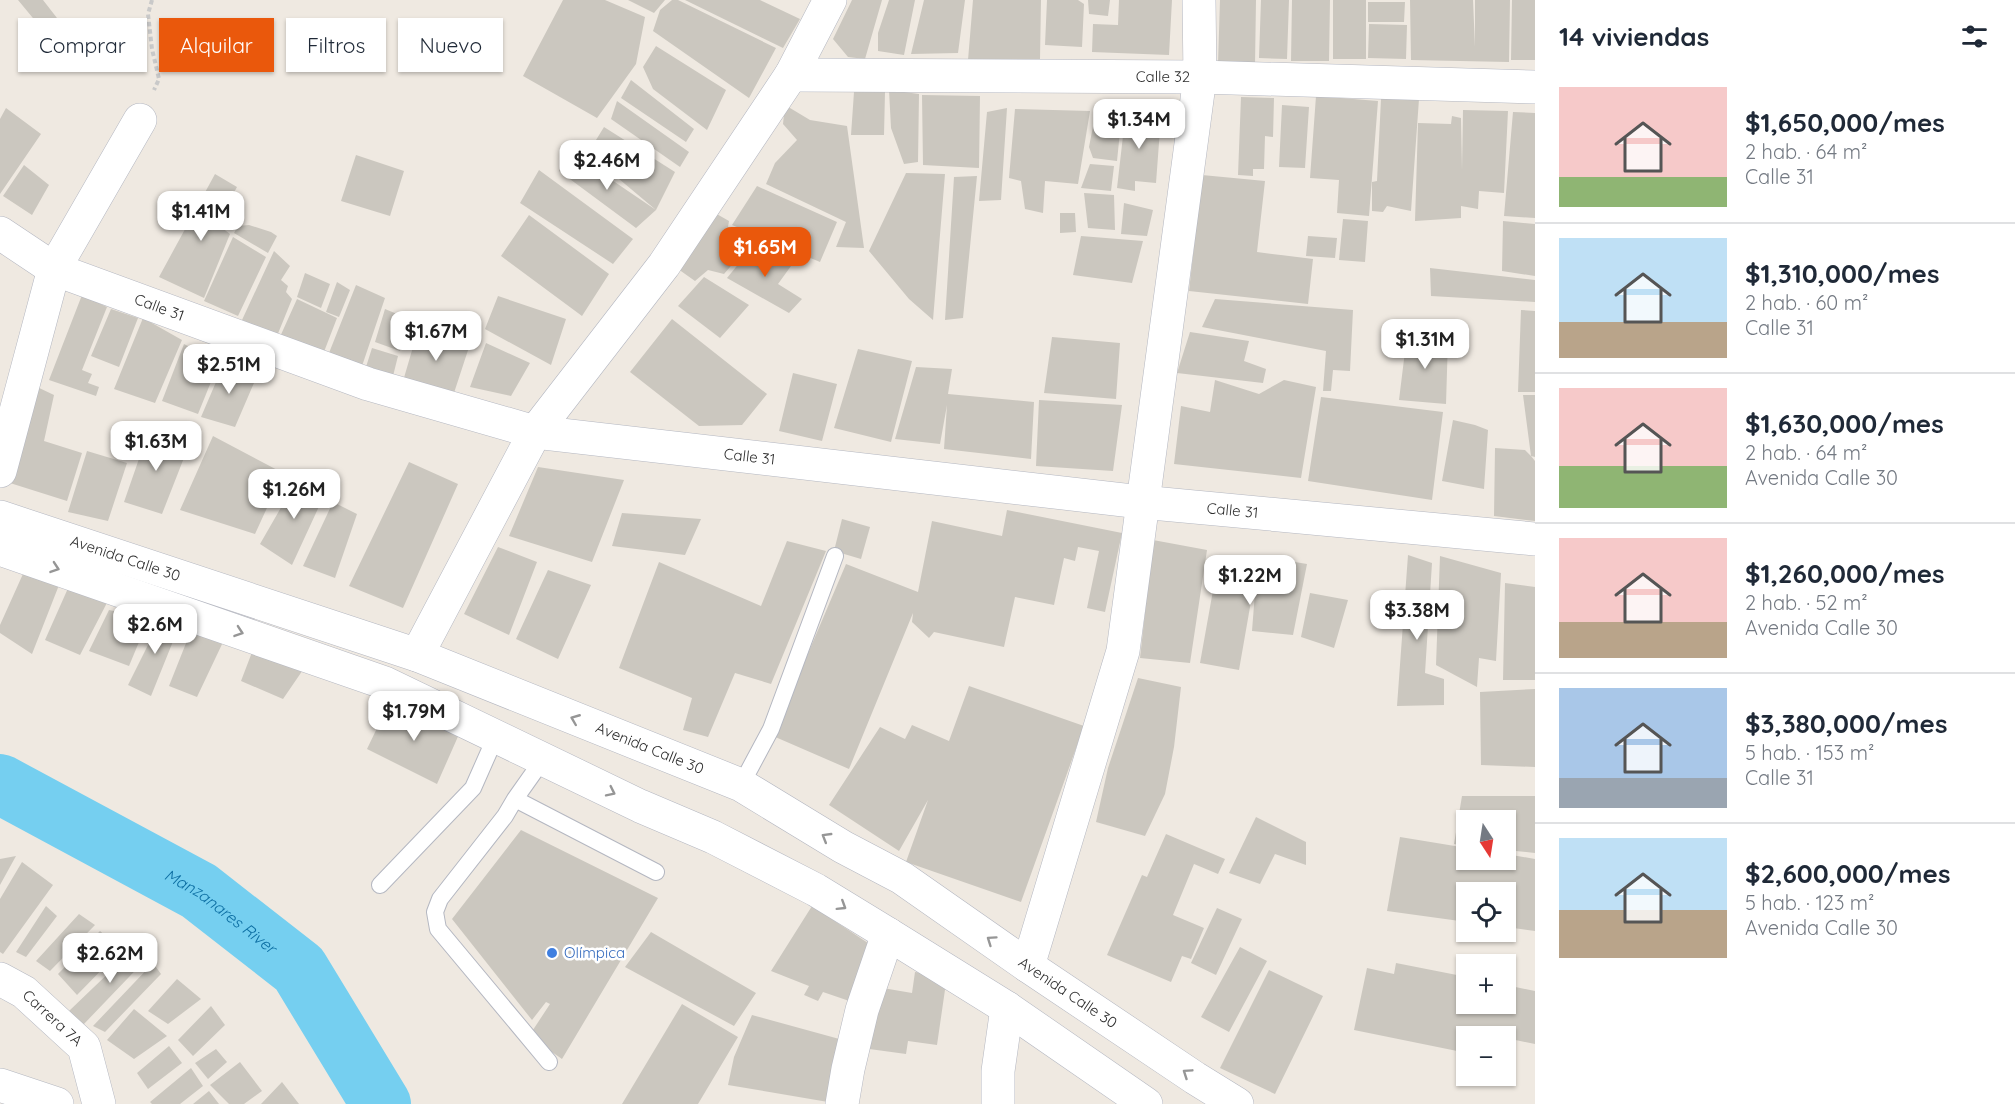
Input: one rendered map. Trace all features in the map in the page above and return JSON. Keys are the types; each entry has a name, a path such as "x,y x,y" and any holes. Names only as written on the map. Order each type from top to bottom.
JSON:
{"street":[{"path":"417,655 535,432 664,265 791,75 830,0"},
{"path":"1028,966 1123,651 1141,502 1200,77 1199,0"},
{"name":"Calle 32","path":"791,75 1200,77 1535,87"},
{"path":"0,471 54,269 141,120"},
{"name":"Calle 31","path":"0,233 54,269 368,384 535,432 1141,502 1535,539"},
{"name":"Avenida Calle 30","path":"0,517 417,655 741,785 843,847 902,878 1028,966 1237,1104"},
{"path":"0,549 385,683 640,806 723,842 816,890 888,934 1006,1008 1146,1104"},
{"path":"842,1104 862,1010 888,934"},
{"name":"Carrera 7A","path":"0,979 24,992 84,1047 99,1104"},
{"path":"998,1104 998,1071 1006,1008"},
{"path":"0,1085 57,1104"}],"lane":[{"path":"741,785 771,729 835,556"},
{"path":"380,885 473,788 496,736"},
{"path":"544,758 505,816 440,899 435,912 438,929 549,1062"},
{"path":"515,799 656,872"}],"path":[{"path":"141,120 159,79 152,49 148,14 152,0"}],"building":[{"path":"18,0 43,0 57,18 33,18"},
{"path":"563,0 605,0 645,17 636,64 597,118 523,76"},
{"path":"628,0 665,0 654,13"},
{"path":"672,0 678,0 776,48 749,98 653,31 660,10"},
{"path":"685,0 760,0 800,19 783,48"},
{"path":"852,0 882,0 865,59 848,57 833,39"},
{"path":"889,0 915,0 904,55 878,51 878,33"},
{"path":"924,0 965,0 958,53 911,54"},
{"path":"973,0 1041,0 1040,59 968,60"},
{"path":"1047,0 1078,0 1084,4 1082,47 1045,45"},
{"path":"1088,0 1110,0 1108,16 1089,14"},
{"path":"1119,0 1172,0 1169,55 1092,52 1093,24 1118,25"},
{"path":"1220,0 1256,0 1255,65 1218,64"},
{"path":"1261,0 1289,0 1287,59 1259,58"},
{"path":"1292,0 1330,0 1329,61 1291,61"},
{"path":"1333,0 1366,0 1366,59 1333,59"},
{"path":"1410,0 1473,0 1475,47 1475,0 1510,0 1509,62 1411,60"},
{"path":"1512,0 1535,0 1535,60 1511,60"},
{"path":"1368,2 1405,2 1404,22 1368,22"},
{"path":"1369,24 1407,25 1406,59 1368,58"},
{"path":"656,46 726,90 707,130 653,89 643,67"},
{"path":"631,80 694,129 686,142 621,98"},
{"path":"889,90 919,94 918,162 904,164 891,128"},
{"path":"854,92 885,92 884,135 851,135"},
{"path":"922,95 980,96 979,168 923,165"},
{"path":"1316,96 1378,101 1369,216 1337,213 1339,180 1310,178"},
{"path":"1241,97 1274,98 1273,137 1265,136 1264,169 1253,169 1253,176 1238,175"},
{"path":"1381,99 1419,99 1411,211 1387,206 1383,212 1372,211 1372,182 1377,181"},
{"path":"617,101 689,152 680,167 611,119"},
{"path":"1123,102 1117,161 1093,158 1089,147 1095,116"},
{"path":"785,105 810,120 847,126 864,248 836,247 846,222 766,184 775,163 797,140 783,124"},
{"path":"1282,105 1309,107 1305,168 1279,167"},
{"path":"6,108 41,134 0,194 0,119"},
{"path":"1007,108 1001,200 979,201 987,112"},
{"path":"1015,109 1090,111 1078,184 1045,181 1043,213 1025,209 1021,181 1009,178"},
{"path":"1126,110 1161,116 1156,183 1135,181 1135,191 1117,188"},
{"path":"1463,110 1508,111 1504,193 1479,191 1478,209 1461,206 1461,218 1415,221 1418,123 1451,124 1452,116 1461,118 1462,170"},
{"path":"1513,112 1535,113 1535,218 1504,216"},
{"path":"604,127 675,172 656,210 588,153"},
{"path":"572,153 656,210 636,228 559,171"},
{"path":"356,155 404,171 390,216 341,201"},
{"path":"1090,164 1114,166 1111,191 1081,188"},
{"path":"24,165 49,185 32,215 3,196"},
{"path":"539,170 633,239 613,264 520,203"},
{"path":"906,173 945,174 933,320 909,299 869,251"},
{"path":"215,174 237,187 217,224 230,234 204,298 159,277"},
{"path":"1202,175 1265,181 1257,252 1313,259 1308,304 1189,291"},
{"path":"977,176 963,318 945,320 954,177"},
{"path":"757,186 837,222 820,262 732,225"},
{"path":"1084,193 1114,195 1115,230 1088,228"},
{"path":"1124,203 1153,210 1147,236 1121,234"},
{"path":"708,209 729,221 728,227 746,235 748,246 724,274 708,270 695,281 671,264"},
{"path":"1060,213 1075,213 1076,232 1060,233"},
{"path":"529,215 609,274 582,316 501,256"},
{"path":"1343,219 1368,221 1365,262 1339,260"},
{"path":"1503,221 1535,224 1535,276 1502,271"},
{"path":"249,225 277,236 268,253 234,233 238,226"},
{"path":"1081,236 1143,241 1132,283 1073,275"},
{"path":"1308,236 1337,238 1335,258 1306,256"},
{"path":"233,237 266,257 238,316 204,301"},
{"path":"754,245 791,266 778,284 802,299 789,313 727,278"},
{"path":"274,251 290,266 281,280 288,286 286,292 292,299 277,336 242,320"},
{"path":"1430,268 1535,280 1535,302 1431,296"},
{"path":"305,273 330,284 321,308 297,297"},
{"path":"704,277 749,305 720,338 678,306"},
{"path":"337,282 350,290 339,317 326,312"},
{"path":"356,285 385,298 361,369 327,358"},
{"path":"82,295 107,307 82,370 92,374 88,383 99,387 96,396 49,380"},
{"path":"498,296 566,319 551,365 485,329"},
{"path":"297,299 337,318 322,357 279,339"},
{"path":"1215,299 1353,310 1350,371 1333,370 1331,391 1323,391 1326,351 1202,327"},
{"path":"111,309 138,318 119,367 91,356"},
{"path":"385,309 409,319 400,351 375,342"},
{"path":"1521,310 1535,311 1535,392 1518,392"},
{"path":"143,318 182,340 155,403 114,389"},
{"path":"672,319 767,394 742,425 699,426 630,372"},
{"path":"420,323 471,341 452,399 401,388"},
{"path":"1190,332 1249,341 1244,361 1266,369 1263,383 1177,373"},
{"path":"1407,335 1448,339 1446,404 1399,400"},
{"path":"1052,337 1120,343 1116,399 1044,393"},
{"path":"486,343 530,363 511,396 470,387"},
{"path":"184,344 219,362 198,414 162,401"},
{"path":"372,348 398,356 393,376 366,367"},
{"path":"858,349 912,361 891,442 834,428"},
{"path":"225,361 257,376 235,427 201,417"},
{"path":"916,367 952,369 948,394 1034,402 1031,459 944,449 947,405 940,444 895,439"},
{"path":"793,373 837,384 822,441 779,431"},
{"path":"1215,380 1259,394 1284,380 1316,387 1301,478 1174,464 1181,406 1210,412"},
{"path":"35,386 54,395 44,441 82,453 67,501 10,483"},
{"path":"1523,395 1535,395 1535,457 1531,456"},
{"path":"1321,397 1443,412 1432,500 1308,481"},
{"path":"1039,400 1122,405 1113,471 1036,466"},
{"path":"1453,420 1488,430 1484,489 1442,481"},
{"path":"149,430 189,445 162,514 124,502"},
{"path":"213,436 283,473 255,534 180,510"},
{"path":"1495,448 1525,450 1535,461 1535,521 1494,516"},
{"path":"87,451 127,463 108,521 68,512"},
{"path":"409,462 458,484 403,608 349,586"},
{"path":"538,467 624,480 592,562 509,536"},
{"path":"298,478 328,487 292,565 260,544"},
{"path":"333,502 357,514 335,578 303,566"},
{"path":"1007,510 1122,533 1105,612 1087,608 1099,551 1078,547 1075,561 1064,558 1054,605 1015,597 1004,647 934,632 929,638 912,622 913,613 849,769 773,736 846,564 918,592 932,521 1002,536"},
{"path":"622,513 701,519 685,555 612,546"},
{"path":"842,519 870,527 861,559 834,551"},
{"path":"1153,540 1207,550 1190,663 1140,658"},
{"path":"787,541 826,551 771,684 735,673 708,737 683,730 692,698 619,668 659,562 761,606"},
{"path":"498,547 537,562 509,635 464,614"},
{"path":"1408,555 1432,563 1425,673 1444,679 1444,705 1397,706"},
{"path":"1440,556 1501,573 1496,661 1479,658 1477,687 1436,665"},
{"path":"1219,557 1269,567 1271,558 1307,564 1293,635 1252,631 1257,567 1239,670 1200,663"},
{"path":"27,565 61,580 32,654 0,633 0,625"},
{"path":"548,570 591,585 558,659 516,639"},
{"path":"73,577 111,595 80,655 45,640"},
{"path":"1505,583 1535,587 1535,680 1503,680"},
{"path":"1310,593 1348,600 1334,648 1301,637"},
{"path":"109,610 149,618 129,666 89,651"},
{"path":"164,613 182,619 151,696 128,685"},
{"path":"192,628 224,640 197,697 169,686"},
{"path":"257,639 307,664 283,699 241,681"},
{"path":"1138,678 1181,687 1174,747 1165,794 1145,836 1096,822 1108,768"},
{"path":"969,686 1084,726 1021,902 906,862 928,800 899,851 829,805 880,727 905,739 912,725 949,741"},
{"path":"1535,689 1535,767 1481,765 1480,692"},
{"path":"389,703 460,732 437,784 367,749"},
{"path":"1462,796 1535,796 1535,853 1516,851 1516,810 1460,810"},
{"path":"1256,817 1306,842 1306,865 1275,854 1260,884 1229,873"},
{"name":"Olímpica","path":"521,830 658,898 562,1059 529,1036 550,1004 546,1002 532,1020 452,919"},
{"path":"1166,834 1225,859 1218,874 1194,864 1173,915 1204,928 1191,959 1182,956 1171,982 1107,955 1142,875 1147,877"},
{"path":"1400,837 1456,846 1456,870 1516,870 1516,856 1535,859 1535,931 1516,928 1516,882 1456,882 1456,920 1387,911"},
{"path":"16,856 0,885 0,859"},
{"path":"22,862 53,885 3,954 0,952 0,899"},
{"path":"46,906 57,916 26,957 16,952"},
{"path":"812,906 877,949 858,1004 823,992 818,1001 804,995 809,986 771,971"},
{"path":"1217,908 1242,919 1216,975 1191,963"},
{"path":"79,914 95,925 50,971 36,961"},
{"path":"100,931 121,950 77,995 58,974"},
{"path":"651,932 756,993 734,1026 625,967"},
{"path":"142,941 152,953 83,1025 69,1011"},
{"path":"1240,947 1267,961 1229,1032 1201,1017"},
{"path":"153,963 161,974 105,1032 93,1026"},
{"path":"1396,963 1456,975 1456,1014 1516,1014 1516,987 1535,991 1535,1044 1516,1040 1516,1026 1456,1026 1456,1051 1354,1030 1367,968 1394,974"},
{"path":"1269,970 1323,996 1275,1094 1220,1068"},
{"path":"915,972 947,976 937,1045 908,1041 906,1054 862,1048 871,986 912,993"},
{"path":"177,979 201,999 168,1024 148,1011"},
{"path":"682,1004 738,1037 698,1104 622,1104"},
{"path":"211,1006 225,1025 193,1056 178,1040"},
{"path":"134,1009 167,1036 134,1059 107,1040"},
{"path":"752,1015 843,1040 834,1103 728,1085 734,1057"},
{"path":"169,1046 182,1063 148,1089 137,1073"},
{"path":"216,1049 227,1062 208,1079 195,1063"},
{"path":"240,1062 262,1091 244,1104 229,1104 210,1085"},
{"path":"191,1068 203,1086 180,1104 152,1104 150,1102"},
{"path":"282,1082 299,1104 261,1104"},
{"path":"209,1091 219,1104 193,1104"}],"waterway":[{"name":"Manzanares River","path":"0,784 199,891 299,969 381,1104"}],"place":[{"name":"Olímpica","path":"552,953"}]}
